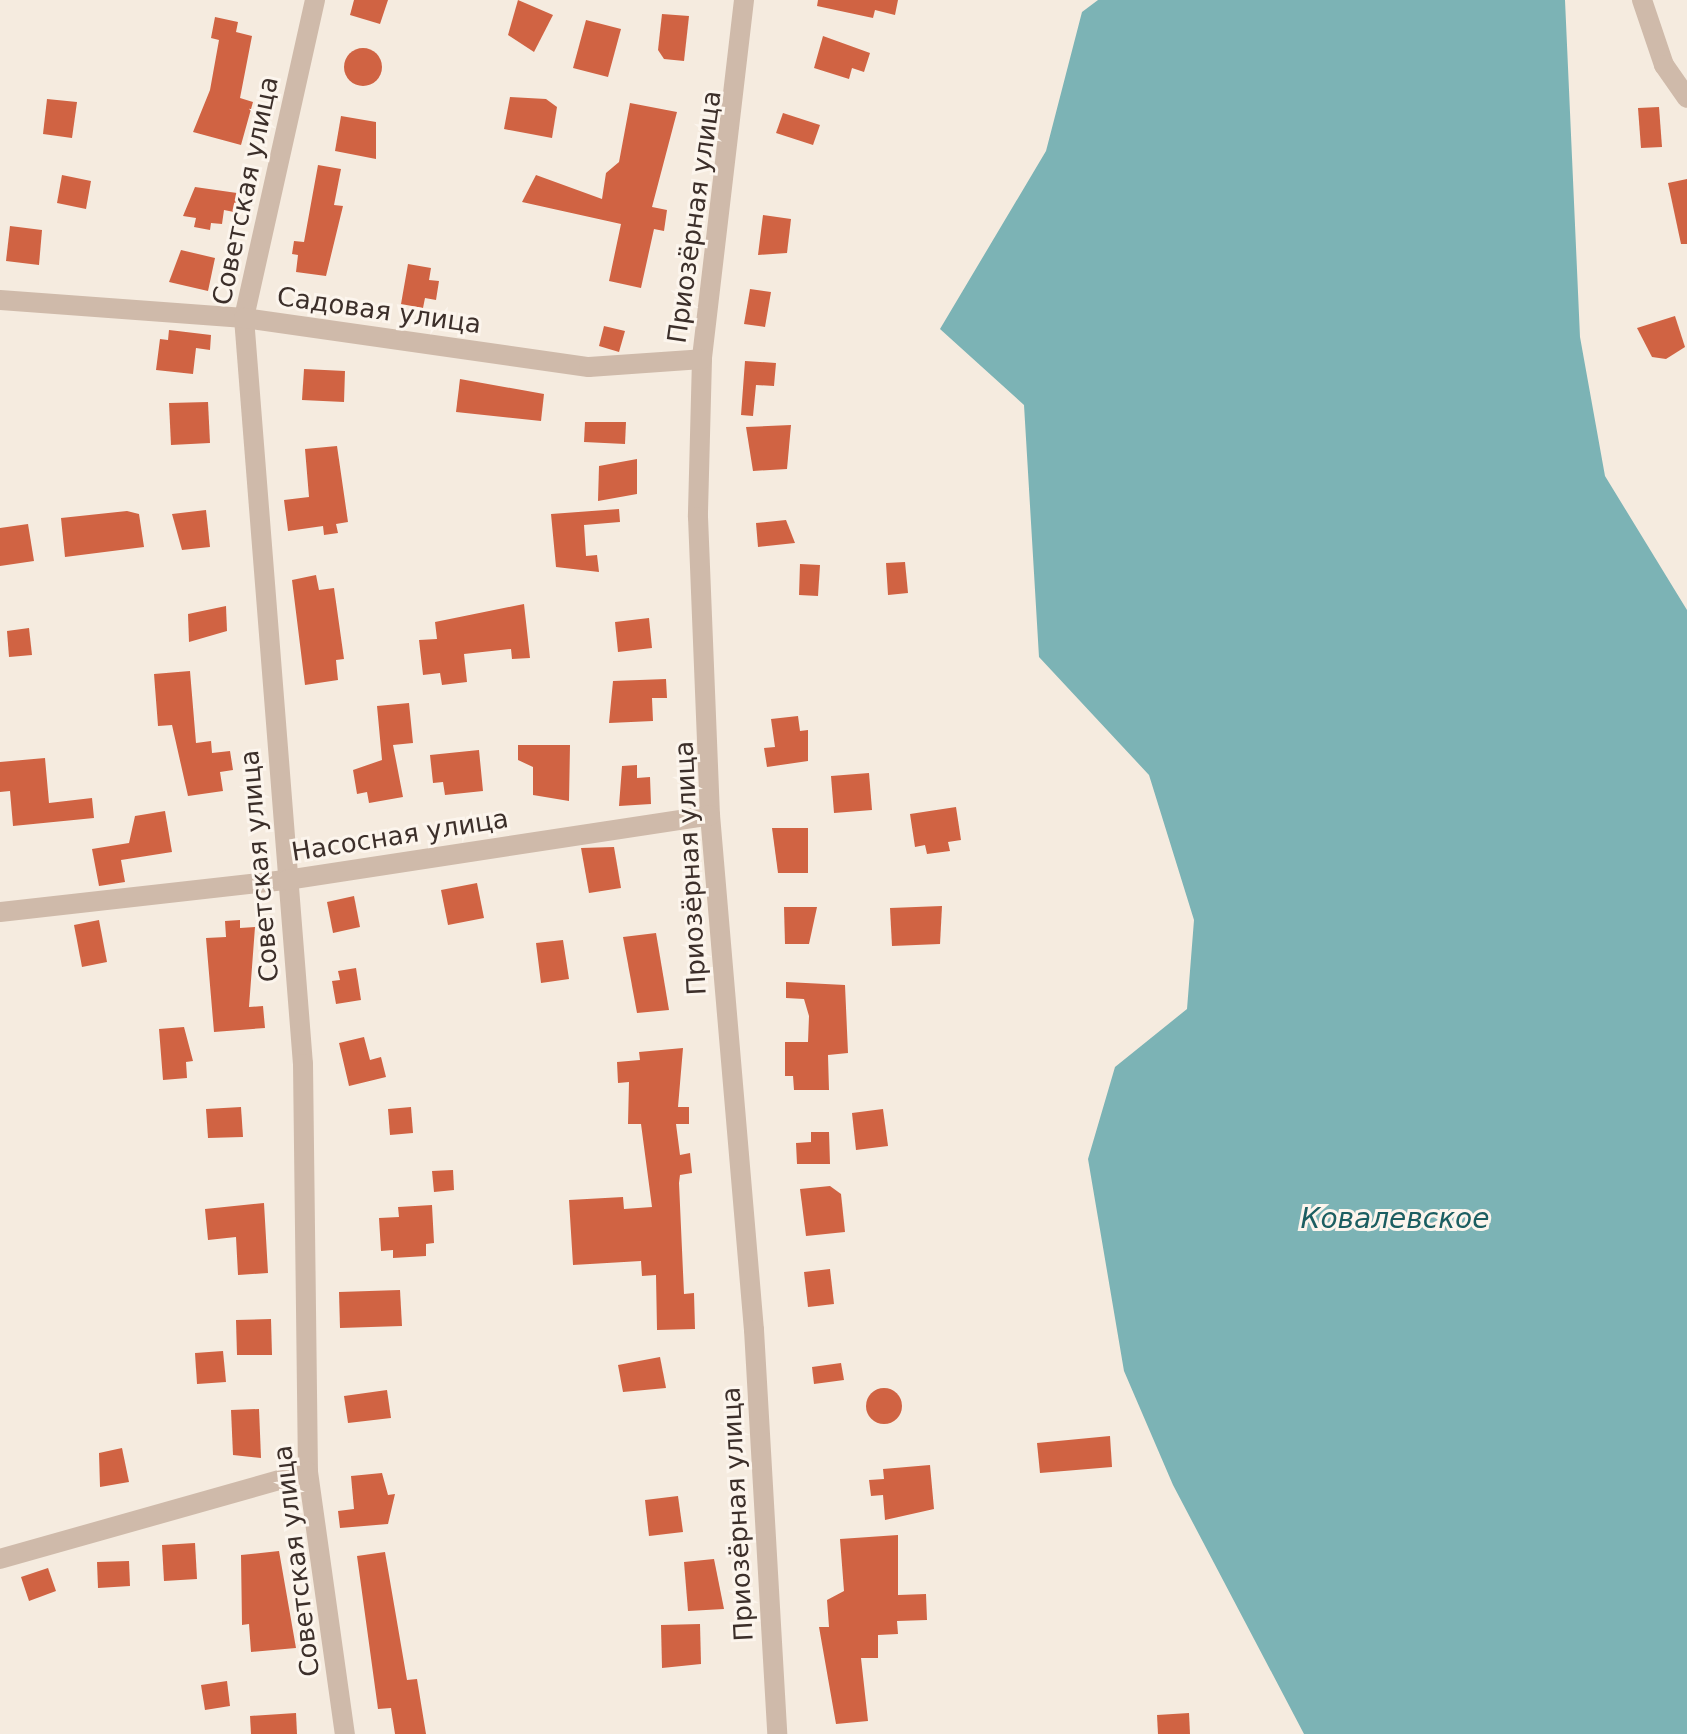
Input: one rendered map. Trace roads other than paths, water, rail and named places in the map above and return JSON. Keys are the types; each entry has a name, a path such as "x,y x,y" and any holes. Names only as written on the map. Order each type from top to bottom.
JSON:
{"street":[{"name":"Советская улица","path":"315,0 244,318 303,1064 308,1472 345,1734"},
{"name":"Приозёрная улица","path":"744,0 702,359 698,517 710,815 754,1330 777,1734"},
{"path":"1642,0 1664,65 1687,98"},
{"name":"Садовая улица","path":"0,300 244,318 589,367 702,359"},
{"name":"Насосная улица","path":"0,912 287,880 710,815"},
{"path":"0,1559 308,1472"}],"water":[{"name":"Ковалевское","path":"1098,0 1565,0 1580,337 1605,476 1687,610 1687,1734 1304,1734 1173,1485 1124,1371 1088,1159 1115,1067 1187,1009 1194,920 1149,775 1039,657 1024,405 940,329 1046,151 1082,12"}]}
